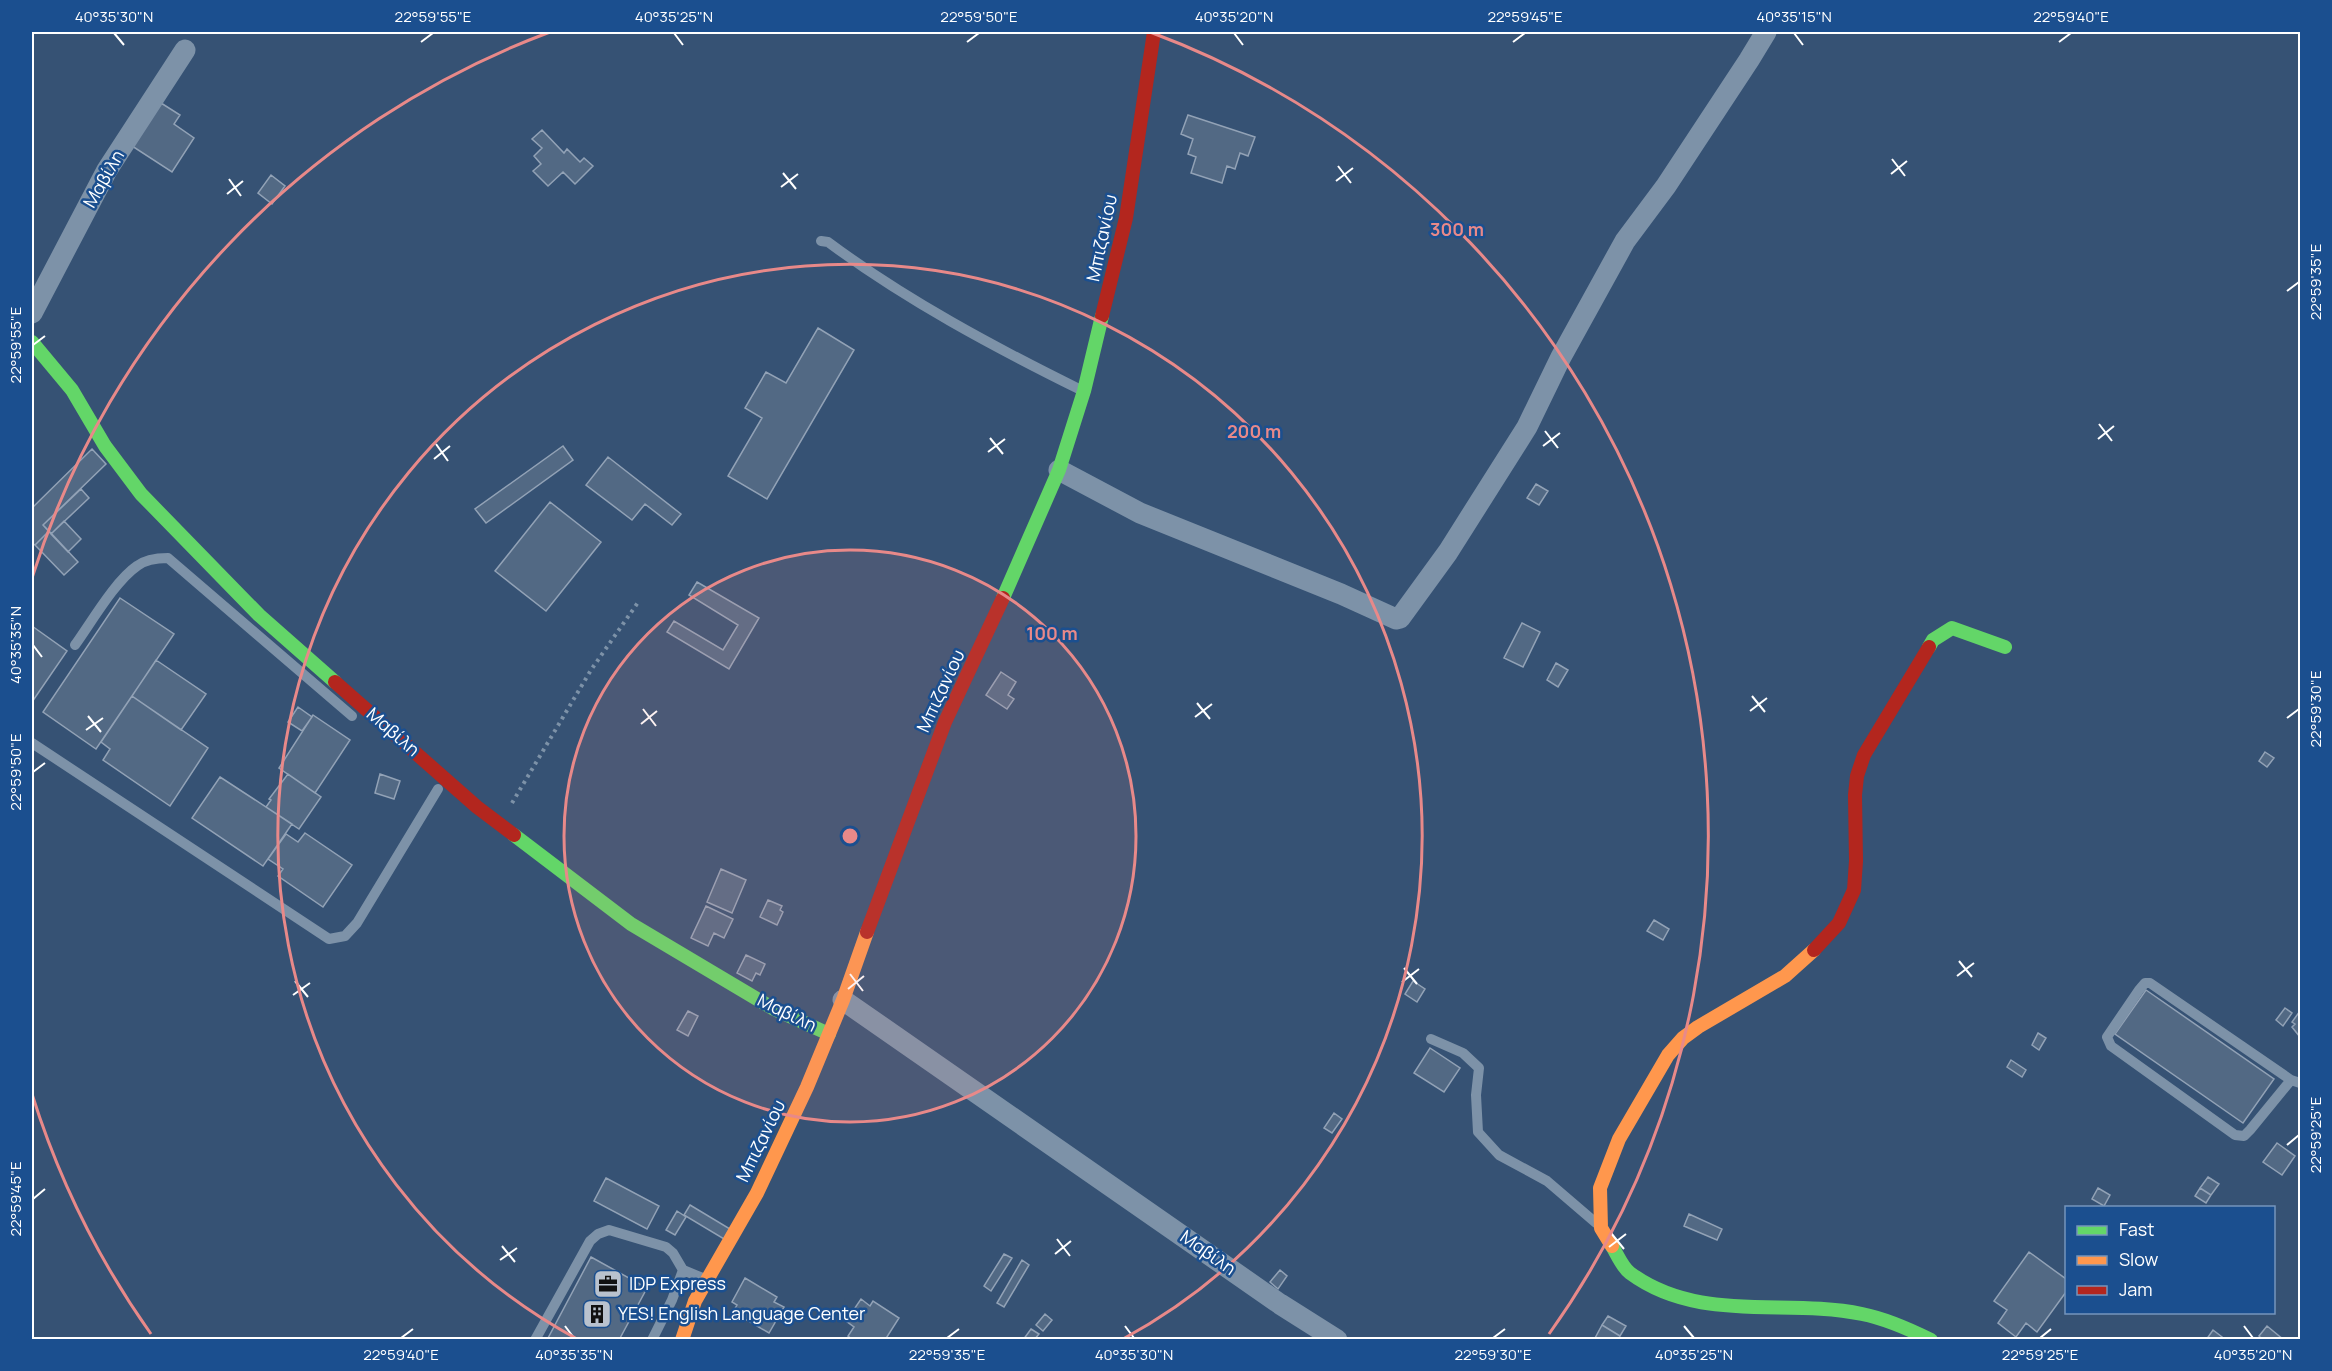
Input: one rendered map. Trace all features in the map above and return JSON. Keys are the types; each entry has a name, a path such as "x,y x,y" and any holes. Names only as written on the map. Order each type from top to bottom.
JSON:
{"street":[{"name":"Μπιζανίου","path":"682,1340 693,1307 706,1279 757,1193 829,1034 945,722 1015,573 1059,470 1084,391 1126,218 1154,32"},
{"path":"1059,470 1140,513 1341,594 1396,619 1400,618 1448,552 1527,427 1625,241 1679,166 1766,32"},
{"name":"Μαβίλη","path":"32,313 107,170 185,50"},
{"name":"Μαβίλη","path":"32,342 72,390 105,446 141,494 259,615 477,807 499,826 631,924 774,1009 829,1034"},
{"path":"1931,1340 1903,1326 1862,1314 1823,1310 1754,1309 1702,1303 1663,1292 1628,1272 1601,1227 1600,1188 1619,1139 1668,1055 1683,1038 1785,976 1825,940 1839,923 1854,890 1857,776 1864,756 1932,640 1952,628 2005,647"},
{"name":"Μαβίλη","path":"843,1000 1280,1304 1337,1340"}],"lane":[{"path":"821,241 828,242 868,272 931,309 1084,391"},
{"path":"75,645 122,580 136,566 155,558 168,558 361,724"},
{"path":"32,743 329,939 345,936 357,923 434,786 453,800 477,807"},
{"path":"2145,983 2150,983 2296,1082 2244,1136 2235,1135 2111,1046 2107,1037 2139,990 2145,983"},
{"path":"1431,1040 1463,1053 1479,1068 1476,1095 1478,1132 1499,1155 1547,1181 1601,1227"},
{"path":"535,1340 590,1241 598,1234 609,1230 666,1247 673,1253 683,1270 706,1279"},
{"path":"652,1340 672,1300 683,1270"}],"path":[{"path":"499,826 591,670 639,601"}],"building":[{"path":"161,103 180,115 174,124 194,138 172,172 132,146"},
{"path":"1188,115 1255,137 1248,156 1240,153 1235,169 1227,166 1222,183 1191,173 1196,157 1188,154 1193,139 1181,134"},
{"path":"542,130 564,153 567,149 580,162 584,158 593,166 575,184 563,172 548,186 533,171 541,164 534,156 542,148 532,139"},
{"path":"271,175 285,186 272,204 258,193"},
{"path":"818,328 854,350 767,499 728,476 762,418 745,408 766,372 786,383"},
{"path":"563,446 573,460 486,523 475,509"},
{"path":"92,449 106,464 43,525 49,531 35,545 32,543 32,508"},
{"path":"608,457 681,514 672,525 645,504 632,520 586,485"},
{"path":"1536,484 1548,491 1539,505 1527,498"},
{"path":"81,489 89,498 51,534 43,525"},
{"path":"550,502 601,542 546,611 495,571"},
{"path":"64,521 81,539 68,552 51,534"},
{"path":"49,531 78,562 64,575 35,545"},
{"path":"697,582 759,618 729,669 667,632 674,621 723,650 738,625 689,595"},
{"path":"120,598 174,634 96,749 43,712"},
{"path":"1522,623 1540,632 1523,667 1504,658"},
{"path":"32,626 67,651 32,702"},
{"path":"156,660 206,694 181,730 132,696"},
{"path":"1556,663 1568,670 1558,687 1547,680"},
{"path":"1001,672 1016,682 1008,695 1014,699 1007,709 986,695"},
{"path":"132,696 208,748 170,806 103,760 110,749 101,742"},
{"path":"298,707 312,717 302,731 288,722"},
{"path":"313,715 350,740 315,793 279,768"},
{"path":"2265,752 2274,758 2267,767 2259,761"},
{"path":"288,774 321,797 299,829 266,807 271,800 269,799"},
{"path":"380,774 400,781 394,799 375,793"},
{"path":"220,777 292,824 263,866 192,818"},
{"path":"305,833 352,865 323,907 278,876 283,869 268,859 286,834 298,842"},
{"path":"721,869 746,880 732,913 707,902"},
{"path":"768,900 782,906 780,910 783,912 777,925 760,917"},
{"path":"706,906 733,919 724,938 714,933 708,946 691,938"},
{"path":"1654,920 1669,929 1663,940 1647,931"},
{"path":"746,955 765,964 760,975 756,973 752,981 737,973"},
{"path":"1413,981 1425,989 1417,1002 1405,994"},
{"path":"2146,990 2274,1079 2243,1123 2115,1034"},
{"path":"2285,1008 2292,1013 2283,1026 2276,1020"},
{"path":"688,1011 698,1016 688,1036 677,1030"},
{"path":"2300,1011 2300,1037 2292,1027 2295,1024 2292,1022"},
{"path":"2038,1033 2046,1038 2039,1050 2032,1045"},
{"path":"1430,1048 1460,1068 1444,1092 1414,1073"},
{"path":"2011,1060 2026,1070 2022,1077 2007,1067"},
{"path":"1334,1113 1342,1119 1332,1133 1324,1128"},
{"path":"2277,1143 2295,1156 2282,1175 2263,1162"},
{"path":"2208,1177 2219,1184 2211,1195 2200,1188"},
{"path":"606,1178 659,1206 647,1229 594,1201"},
{"path":"2098,1188 2110,1195 2104,1206 2092,1199"},
{"path":"2200,1188 2211,1195 2206,1203 2195,1196"},
{"path":"690,1205 730,1229 724,1239 684,1215"},
{"path":"677,1211 686,1217 675,1235 666,1230"},
{"path":"1689,1214 1722,1229 1717,1240 1684,1226"},
{"path":"2029,1252 2065,1278 2065,1293 2037,1332 2026,1323 2016,1337 1998,1323 2007,1310 1994,1301"},
{"path":"1004,1254 1012,1258 991,1291 984,1286"},
{"name":"YES! English Language Center","path":"591,1257 647,1288 619,1340 547,1340"},
{"path":"1022,1260 1029,1265 1004,1307 997,1303"},
{"path":"1280,1270 1287,1276 1278,1289 1270,1282"},
{"path":"745,1278 777,1297 774,1302 784,1307 769,1333 733,1312 737,1305 732,1302"},
{"path":"861,1299 870,1306 873,1301 899,1318 885,1340 853,1340 848,1336 854,1327 846,1321"},
{"path":"1045,1314 1052,1320 1043,1331 1036,1325"},
{"path":"1608,1316 1626,1326 1620,1336 1602,1325"},
{"path":"1602,1325 1620,1336 1618,1340 1594,1340"},
{"path":"2267,1326 2284,1340 2263,1340 2259,1336"},
{"path":"1031,1329 1039,1334 1034,1340 1023,1340"},
{"path":"2213,1330 2226,1340 2206,1340"}],"traffic: fast":[{"path":"1003,598 1059,470 1084,391 1102,316"},
{"path":"32,342 72,390 105,446 141,494 259,615 335,682"},
{"path":"1929,647 1933,640 1952,628 2005,647"},
{"path":"514,835 631,924 774,1009 829,1034"},
{"path":"1612,1246 1630,1273 1657,1289 1685,1299 1743,1307 1803,1308 1862,1314 1898,1325 1931,1340"}],"traffic: slow":[{"path":"682,1340 695,1301 757,1193 807,1087 843,1000 867,932"},
{"path":"1612,1246 1601,1228 1600,1188 1619,1139 1668,1055 1683,1038 1698,1027 1785,976 1814,950"}],"traffic: jam":[{"path":"1102,316 1126,218 1154,32"},
{"path":"867,932 945,722 1003,598"},
{"path":"1814,950 1839,923 1854,890 1855,795 1857,776 1864,755 1929,647"},
{"path":"335,682 477,807 514,835"}],"place":[{"name":"IDP Express","path":"608,1284"},
{"name":"YES! English Language Center","path":"597,1314"}]}
